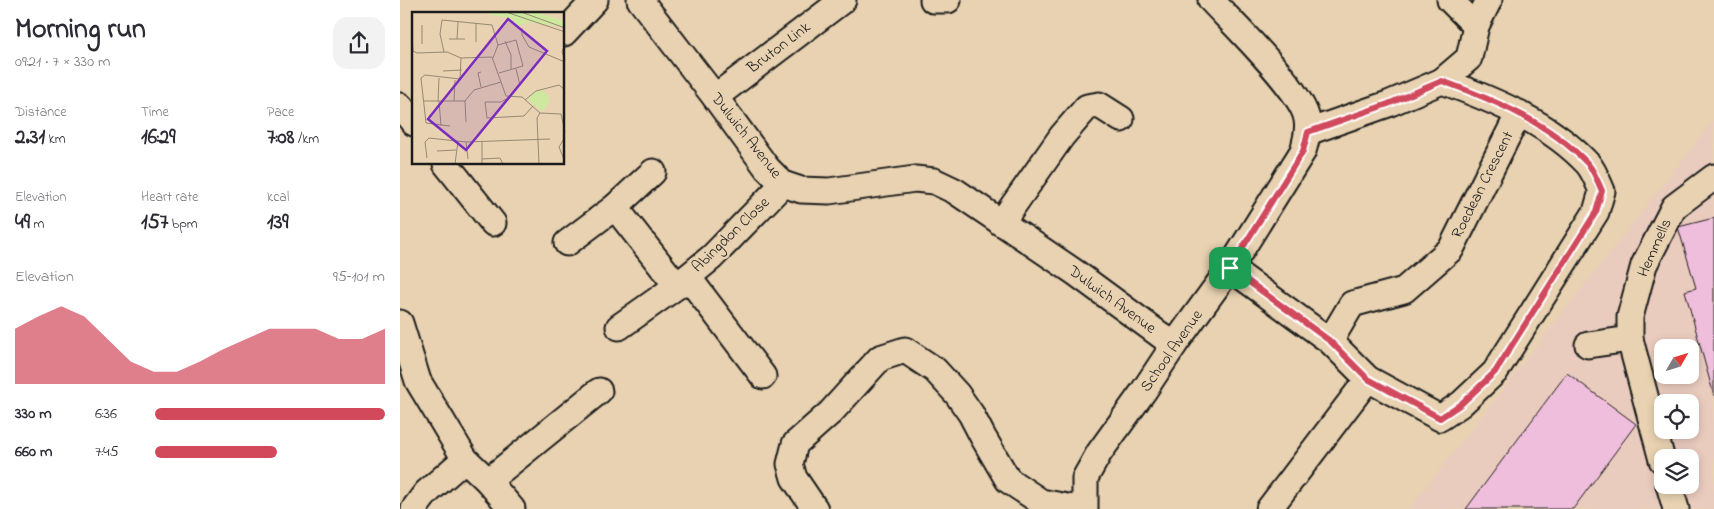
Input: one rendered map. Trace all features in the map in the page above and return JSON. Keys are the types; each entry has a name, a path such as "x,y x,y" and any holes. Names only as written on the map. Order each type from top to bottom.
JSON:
{"street":[{"path":"565,32 594,0"},
{"name":"Dulwich Avenue","path":"640,0 716,96 767,168 783,184 801,190 829,191 915,179 934,181 955,191 1076,273 1174,345"},
{"name":"Bruton Link","path":"716,96 843,0"},
{"path":"933,0 948,0"},
{"name":"School Avenue","path":"1086,509 1085,478 1099,453 1230,268 1303,151 1308,132 1308,119 1303,106 1284,79 1211,0"},
{"path":"1450,0 1476,26"},
{"path":"1308,132 1388,104 1442,81 1469,58 1476,26 1489,0"},
{"name":"Roedean Crescent","path":"1230,268 1330,341 1368,379 1440,418 1461,404 1495,372 1596,212 1602,191 1589,165 1558,138 1519,113 1442,81"},
{"path":"1001,223 1062,136 1087,107 1098,105 1121,120"},
{"path":"400,106 412,121"},
{"name":"Roedean Crescent","path":"1330,341 1352,304 1404,290 1451,249 1519,113"},
{"path":"447,165 493,223"},
{"path":"567,243 615,207 653,172"},
{"name":"Hemmells","path":"1659,449 1630,339 1630,317 1644,264 1674,207 1714,177"},
{"name":"Abingdon Close","path":"619,327 682,281 712,256 783,184"},
{"name":"Abingdon Close","path":"615,207 682,281"},
{"path":"682,281 763,376"},
{"path":"400,323 409,385 465,459 488,481 512,509"},
{"path":"1588,345 1630,339"},
{"path":"815,509 794,478 790,464 795,444 831,412 880,358 905,350 935,370 958,394 1008,480 1041,502 1078,509"},
{"path":"1270,509 1368,379"},
{"path":"488,481 599,391"},
{"path":"414,509 426,493 465,459"},
{"path":"1672,494 1676,509"}],"shaded area":[{"path":"1714,119 1714,509 1409,509"}],"building":[{"path":"1714,218 1714,396 1685,291 1696,288 1678,227"},
{"path":"1567,373 1636,424 1573,509 1466,509"}],"route":[{"path":"1442,81 1519,113 1558,138 1589,165 1602,191 1596,212 1495,372 1461,404 1440,418 1368,379 1330,341 1230,268 1303,151 1308,132 1388,104 1442,81"}]}
